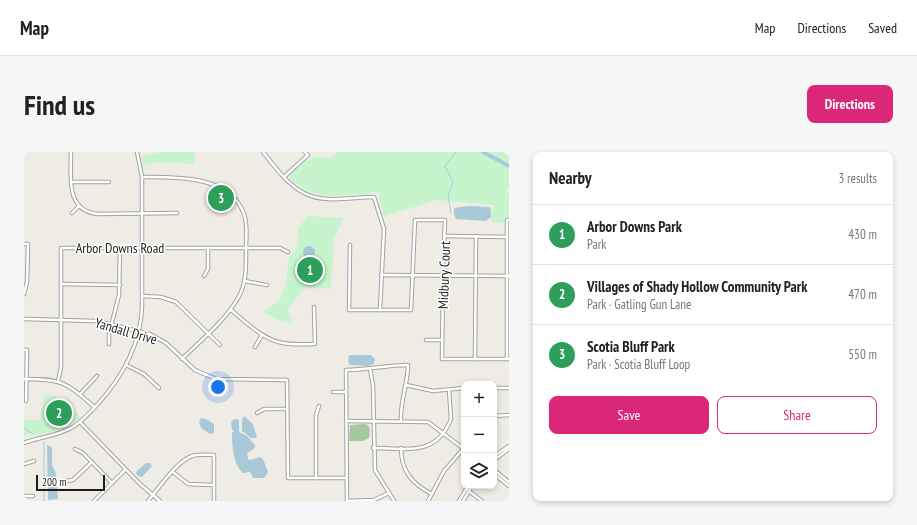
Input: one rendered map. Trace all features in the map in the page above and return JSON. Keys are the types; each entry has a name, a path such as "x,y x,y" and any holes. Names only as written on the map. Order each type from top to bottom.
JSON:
{"street":[{"path":"71,152 72,195 79,206 94,214 177,213"},
{"path":"24,443 68,429 80,422 115,384 126,365 139,331 142,296 142,177 137,152"},
{"path":"263,152 295,187 308,195 318,198 374,197 384,230 380,310"},
{"path":"285,176 308,155 306,152"},
{"path":"142,177 205,181 218,186 233,198 245,215 246,248 244,281 241,293 231,310 182,359"},
{"path":"71,182 109,182"},
{"path":"218,186 210,202 214,209 222,208 233,198"},
{"path":"72,213 79,206"},
{"name":"Midbury Court","path":"412,276 415,220 445,220 442,276 442,359 475,359"},
{"path":"476,236 475,359 508,359 508,276 506,236 507,220 509,220"},
{"path":"445,236 506,236"},
{"path":"24,244 28,244 24,294"},
{"path":"350,245 349,310 411,310 412,276"},
{"name":"Arbor Downs Road","path":"58,381 61,367 61,248 280,248 288,252"},
{"path":"109,344 120,285 120,248"},
{"path":"204,276 208,269 208,248"},
{"path":"381,276 508,276"},
{"path":"244,281 267,285"},
{"path":"61,284 120,285"},
{"path":"142,296 155,296 172,300 182,307 220,345"},
{"path":"231,310 262,335 282,343 315,344 314,307"},
{"name":"Yandall Drive","path":"24,319 90,320 139,331 161,340 195,370 216,379 287,380 287,409"},
{"path":"255,347 262,335"},
{"path":"426,340 442,340"},
{"path":"24,350 27,350 26,401"},
{"path":"126,365 144,374 159,388"},
{"path":"389,493 374,500 347,501 346,370 370,369 390,365 408,365 406,385 401,404 401,421"},
{"path":"370,369 373,385 375,470 394,501"},
{"path":"80,394 97,376"},
{"path":"26,379 58,381 80,394 94,407"},
{"path":"406,385 430,391 461,388"},
{"path":"497,388 509,388"},
{"path":"374,448 427,447 434,442 443,432 451,416 449,390"},
{"path":"333,392 346,392"},
{"path":"316,478 316,415 319,406"},
{"path":"256,413 264,409 287,409 288,478 347,478"},
{"path":"497,416 509,415"},
{"path":"346,421 428,422 461,447"},
{"path":"80,422 125,470 160,501"},
{"path":"497,454 509,446"},
{"path":"401,448 401,462 414,482 418,487 432,494"},
{"path":"75,449 83,453 112,483"},
{"path":"497,458 509,449"},
{"path":"428,501 444,471 461,452"},
{"path":"148,501 173,472 188,458 196,455 214,455 214,501"},
{"path":"24,464 34,461"},
{"path":"66,481 73,480 92,462"},
{"path":"94,501 125,470"},
{"path":"173,472 188,484 214,485"},
{"path":"497,472 509,482"},
{"path":"497,476 509,486"},
{"path":"459,501 467,489"},
{"path":"463,501 468,489"},
{"path":"469,489 482,501"},
{"path":"24,496 34,496"}],"green space":[{"path":"160,152 195,152 195,164 159,162 143,166 141,157"},
{"path":"338,152 509,152 509,187 505,192 509,194 509,217 504,217 504,223 491,222 493,205 437,200 384,216 379,201 380,195 376,191 368,194 336,196 317,194 299,186 290,178 290,175 305,161 311,160 314,156 330,159"},
{"path":"218,190 229,197 229,200 220,208 214,206 212,200"},
{"path":"308,216 344,218 334,238 331,289 305,287 288,310 293,324 278,320 263,312 280,300 286,282 289,258 298,246 298,228"},
{"path":"44,394 55,396 81,417 71,424 48,433 34,435 29,434 24,438 24,420 40,420"},
{"path":"350,425 368,425 370,430 369,438 363,441 349,441"}],"water":[{"path":"468,206 489,207 491,210 491,217 486,221 456,219 454,208"},
{"path":"307,246 311,246 315,252 311,258 307,258 303,254 303,250"},
{"path":"371,355 375,359 374,364 368,366 350,365 348,361 349,356"},
{"path":"244,416 253,424 257,438 251,438 242,431 242,420"},
{"path":"201,418 214,424 214,433 210,434 201,428 199,422"},
{"path":"234,419 239,420 239,432 247,436 255,445 254,449 247,453 248,459 250,460 260,457 263,459 268,472 264,478 253,478 250,472 243,473 237,465 232,443 232,433 234,431 232,430 231,422"},
{"path":"47,445 52,447 52,465 56,474 58,499 48,500"},
{"path":"146,463 150,463 152,466 142,477 140,477 136,474 137,471"}],"waterway":[{"path":"451,213 448,196 453,182 445,166 456,152"},
{"path":"483,152 509,166"},
{"path":"24,428 33,434"},
{"path":"44,442 44,501"}],"place":[{"name":"Scotia Bluff Park","path":"221,198"},
{"name":"Arbor Downs Park","path":"310,270"},
{"name":"Villages of Shady Hollow Community Park","path":"59,413"}]}
